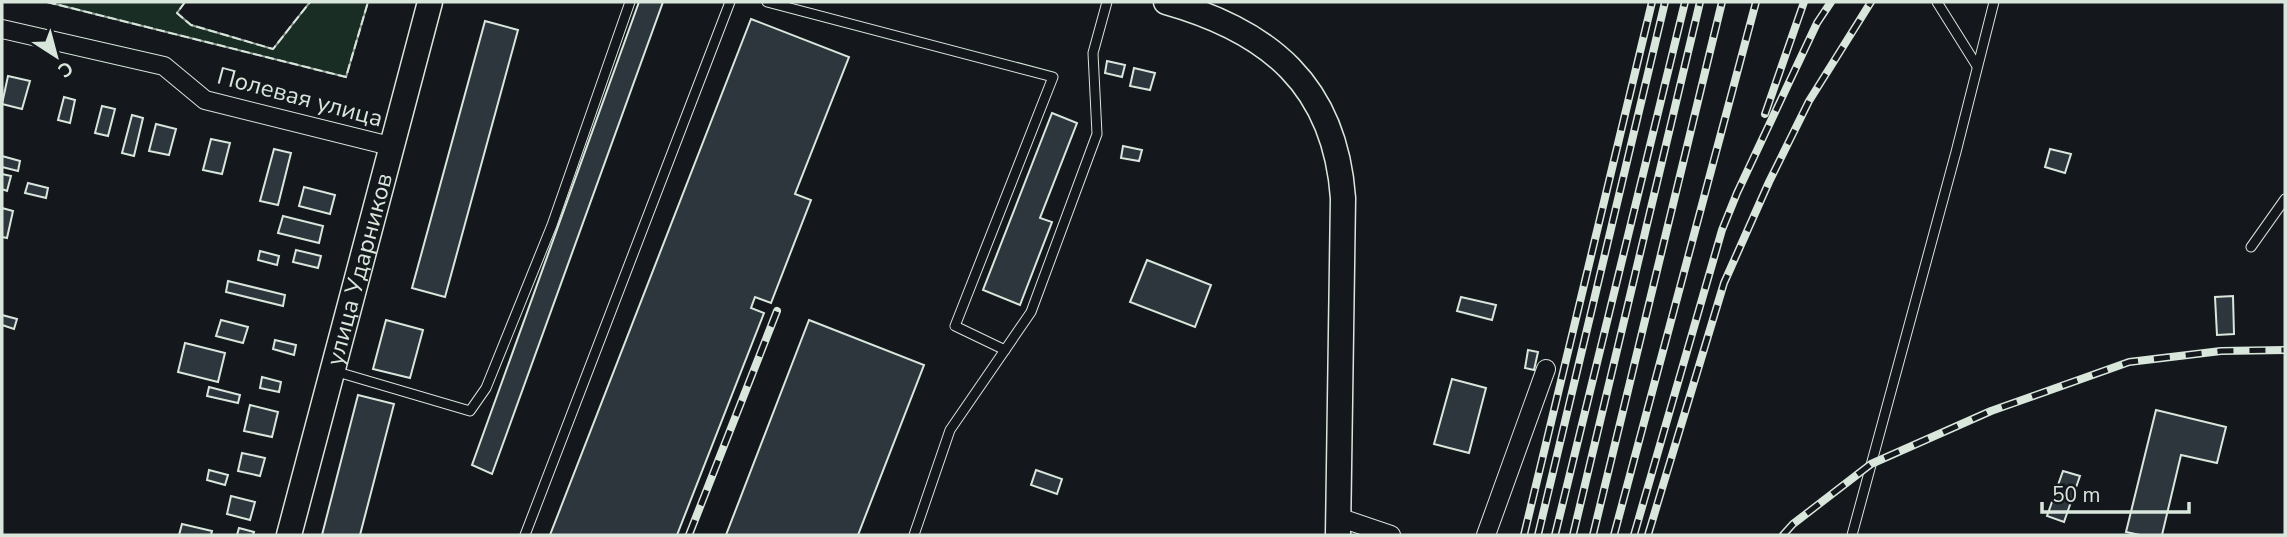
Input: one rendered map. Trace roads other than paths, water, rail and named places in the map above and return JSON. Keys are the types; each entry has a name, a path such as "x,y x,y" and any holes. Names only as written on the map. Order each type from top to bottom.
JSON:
{"main road":[{"name":"улица Ударников","path":"289,535 430,2"},
{"path":"1166,2 1200,6 1243,31 1283,60 1304,83 1320,110 1334,146 1341,171 1343,198 1338,526"}],"street":[{"name":"Полевая улица","path":"2,29 164,66 205,100 390,146"},
{"path":"1486,535 1546,369"},
{"path":"1338,526 1391,535"}],"lane":[{"path":"333,370 470,411 486,388 552,225 630,2"},
{"path":"525,535 730,2"},
{"path":"767,2 1052,77 955,326 1005,350"},
{"path":"914,535 950,430 1031,312 1097,134 1093,53 1107,2"},
{"path":"1937,2 1977,66"},
{"path":"1852,535 1994,2"},
{"path":"2251,247 2285,199"}],"railway":[{"path":"1524,535 1652,2"},
{"path":"1538,535 1665,2"},
{"path":"1555,535 1685,2"},
{"path":"1573,535 1700,2"},
{"path":"1593,535 1722,2"},
{"path":"1614,535 1756,2"},
{"path":"1765,114 1804,2"},
{"path":"1634,535 1722,230 1817,23 1831,2"},
{"path":"1648,535 1724,283 1809,101 1871,2"},
{"path":"689,535 777,311"},
{"path":"1783,535 1793,524 1871,464 1991,411 2129,362 2221,351 2285,350"}]}
